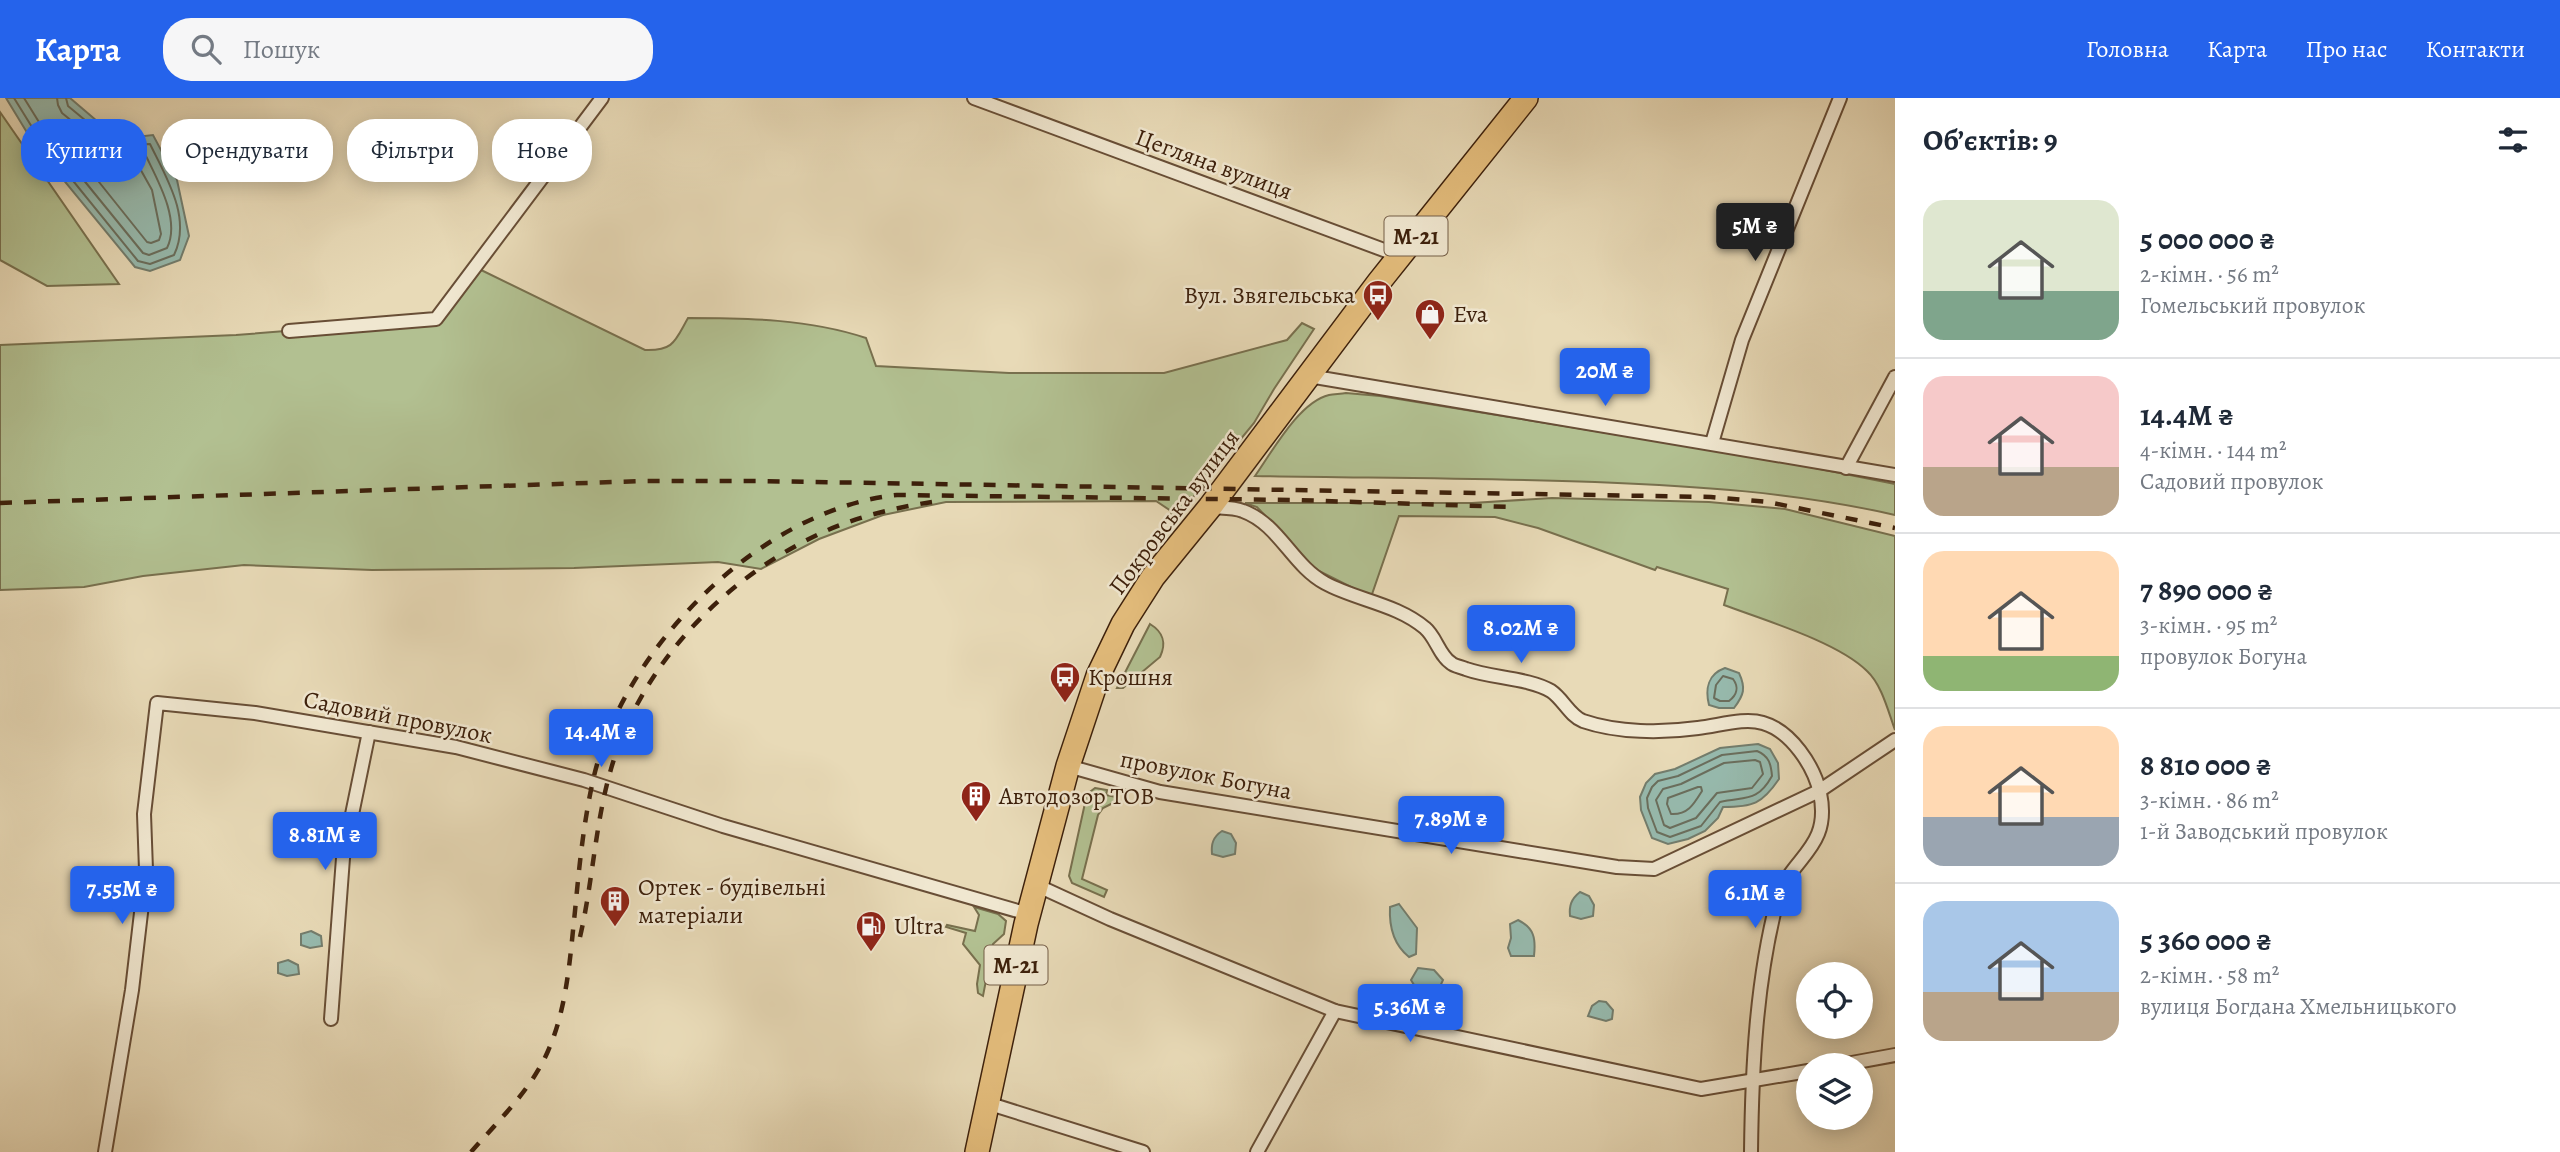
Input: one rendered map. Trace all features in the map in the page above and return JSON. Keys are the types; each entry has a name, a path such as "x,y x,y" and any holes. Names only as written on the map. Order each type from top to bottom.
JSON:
{"highway":[{"name":"Покровська вулиця","path":"977,1152 1035,885 1068,766 1098,676 1123,624 1153,577 1210,507 1400,256 1526,98"}],"street":[{"path":"289,331 436,319 601,98"},
{"name":"Цегляна вулиця","path":"974,98 994,101 1400,256"},
{"path":"1712,443 1742,340 1840,98"},
{"path":"1309,376 1895,475"},
{"path":"1846,468 1895,377"},
{"path":"1210,507 1241,510 1258,518 1313,575 1325,583 1403,615 1426,629 1451,663 1483,675 1527,683 1551,692 1580,720 1613,729 1696,729 1761,722 1790,738 1809,768 1819,791 1823,818 1815,844 1794,870 1778,898 1763,974 1752,1081 1751,1152"},
{"name":"Садовий провулок","path":"105,1152 146,870 144,814 157,703 255,713 456,747 574,778 723,826 1028,914"},
{"path":"331,1020 343,858 369,732"},
{"name":"провулок Богуна","path":"1068,766 1160,792 1617,867 1654,869 1819,791 1895,740"},
{"path":"1035,885 1110,919 1335,1011 1702,1088 1796,1073"},
{"path":"1258,1152 1335,1011"},
{"path":"1873,1059 1895,1055"},
{"path":"987,1103 1143,1152"}],"green space":[{"path":"0,112 21,142 21,182 48,182 119,284 47,286 0,260"},
{"path":"477,268 645,350 668,346 680,333 688,318 755,319 800,323 866,338 876,366 1009,373 1164,373 1287,340 1302,323 1314,329 1254,423 1172,523 1171,511 1156,501 946,502 883,515 819,539 761,569 718,562 574,568 372,570 244,565 143,576 84,587 0,590 0,345 236,335 436,319"},
{"path":"1346,393 1380,396 1780,461 1895,484 1895,515 1745,491 1670,486 1595,482 1255,476 1287,429 1307,407 1329,395"},
{"path":"1552,498 1709,502 1785,509 1895,536 1895,730 1881,691 1867,671 1854,660 1820,641 1724,605 1728,589 1657,567 1655,570 1538,528 1495,517 1399,516 1371,597 1315,569 1257,507 1245,503 1472,503"},
{"path":"1150,624 1158,630 1162,638 1160,657 1123,688 1117,688"},
{"path":"1095,788 1107,790 1106,795 1116,797 1115,802 1103,808 1098,815 1082,879 1107,890 1104,897 1072,883 1069,876 1087,794"},
{"path":"974,907 998,914 1006,921 1004,934 993,944 983,996 978,993 977,984 980,965 963,944 966,933 946,927 947,925 975,931 979,915"}],"water":[{"path":"6,98 70,98 95,119 21,119 21,123"},
{"path":"153,135 161,150 161,182 177,182 189,236 180,260 150,271 135,267 65,182 147,182 147,136"},
{"path":"1725,668 1739,673 1743,683 1742,695 1734,708 1709,705 1707,693 1711,678"},
{"path":"1758,744 1770,749 1778,763 1779,779 1762,799 1749,805 1723,807 1718,818 1705,831 1688,839 1668,844 1652,838 1641,810 1640,797 1646,783 1655,774 1675,769 1720,748"},
{"path":"1222,831 1231,834 1236,843 1235,854 1223,857 1212,854 1213,841"},
{"path":"1580,892 1589,896 1594,905 1593,916 1581,919 1570,916 1571,903"},
{"path":"1399,904 1417,928 1416,954 1409,957 1396,941 1390,921 1390,907"},
{"path":"1518,920 1528,926 1533,934 1534,956 1511,956 1508,948 1511,938 1510,924"},
{"path":"311,931 321,936 322,946 310,948 301,945 301,934"},
{"path":"288,960 298,965 299,974 287,976 278,973 278,963"},
{"path":"1418,968 1434,970 1443,980 1438,991 1419,993 1411,980"},
{"path":"1599,1001 1606,1002 1613,1010 1612,1019 1606,1021 1588,1016 1592,1006"}],"railway":[{"path":"0,503 644,481 757,481 1711,497 1768,502 1895,528"},
{"path":"471,1152 533,1079 548,1051 560,1018 592,785 607,735 632,686 664,638 703,595 747,558 795,528 845,506 897,495 1295,500 1510,507"},
{"path":"580,937 606,790 624,732 663,663 688,632 716,603 747,577 815,536 872,514 932,502"}],"place":[{"name":"Вул. Звягельська","path":"1378,322"},
{"name":"Eva","path":"1430,341"},
{"name":"Крошня","path":"1065,704"},
{"name":"Автодозор ТОВ","path":"976,823"},
{"name":"Ортек - будівельні матеріали","path":"615,928"},
{"name":"Ultra","path":"871,953"}]}
